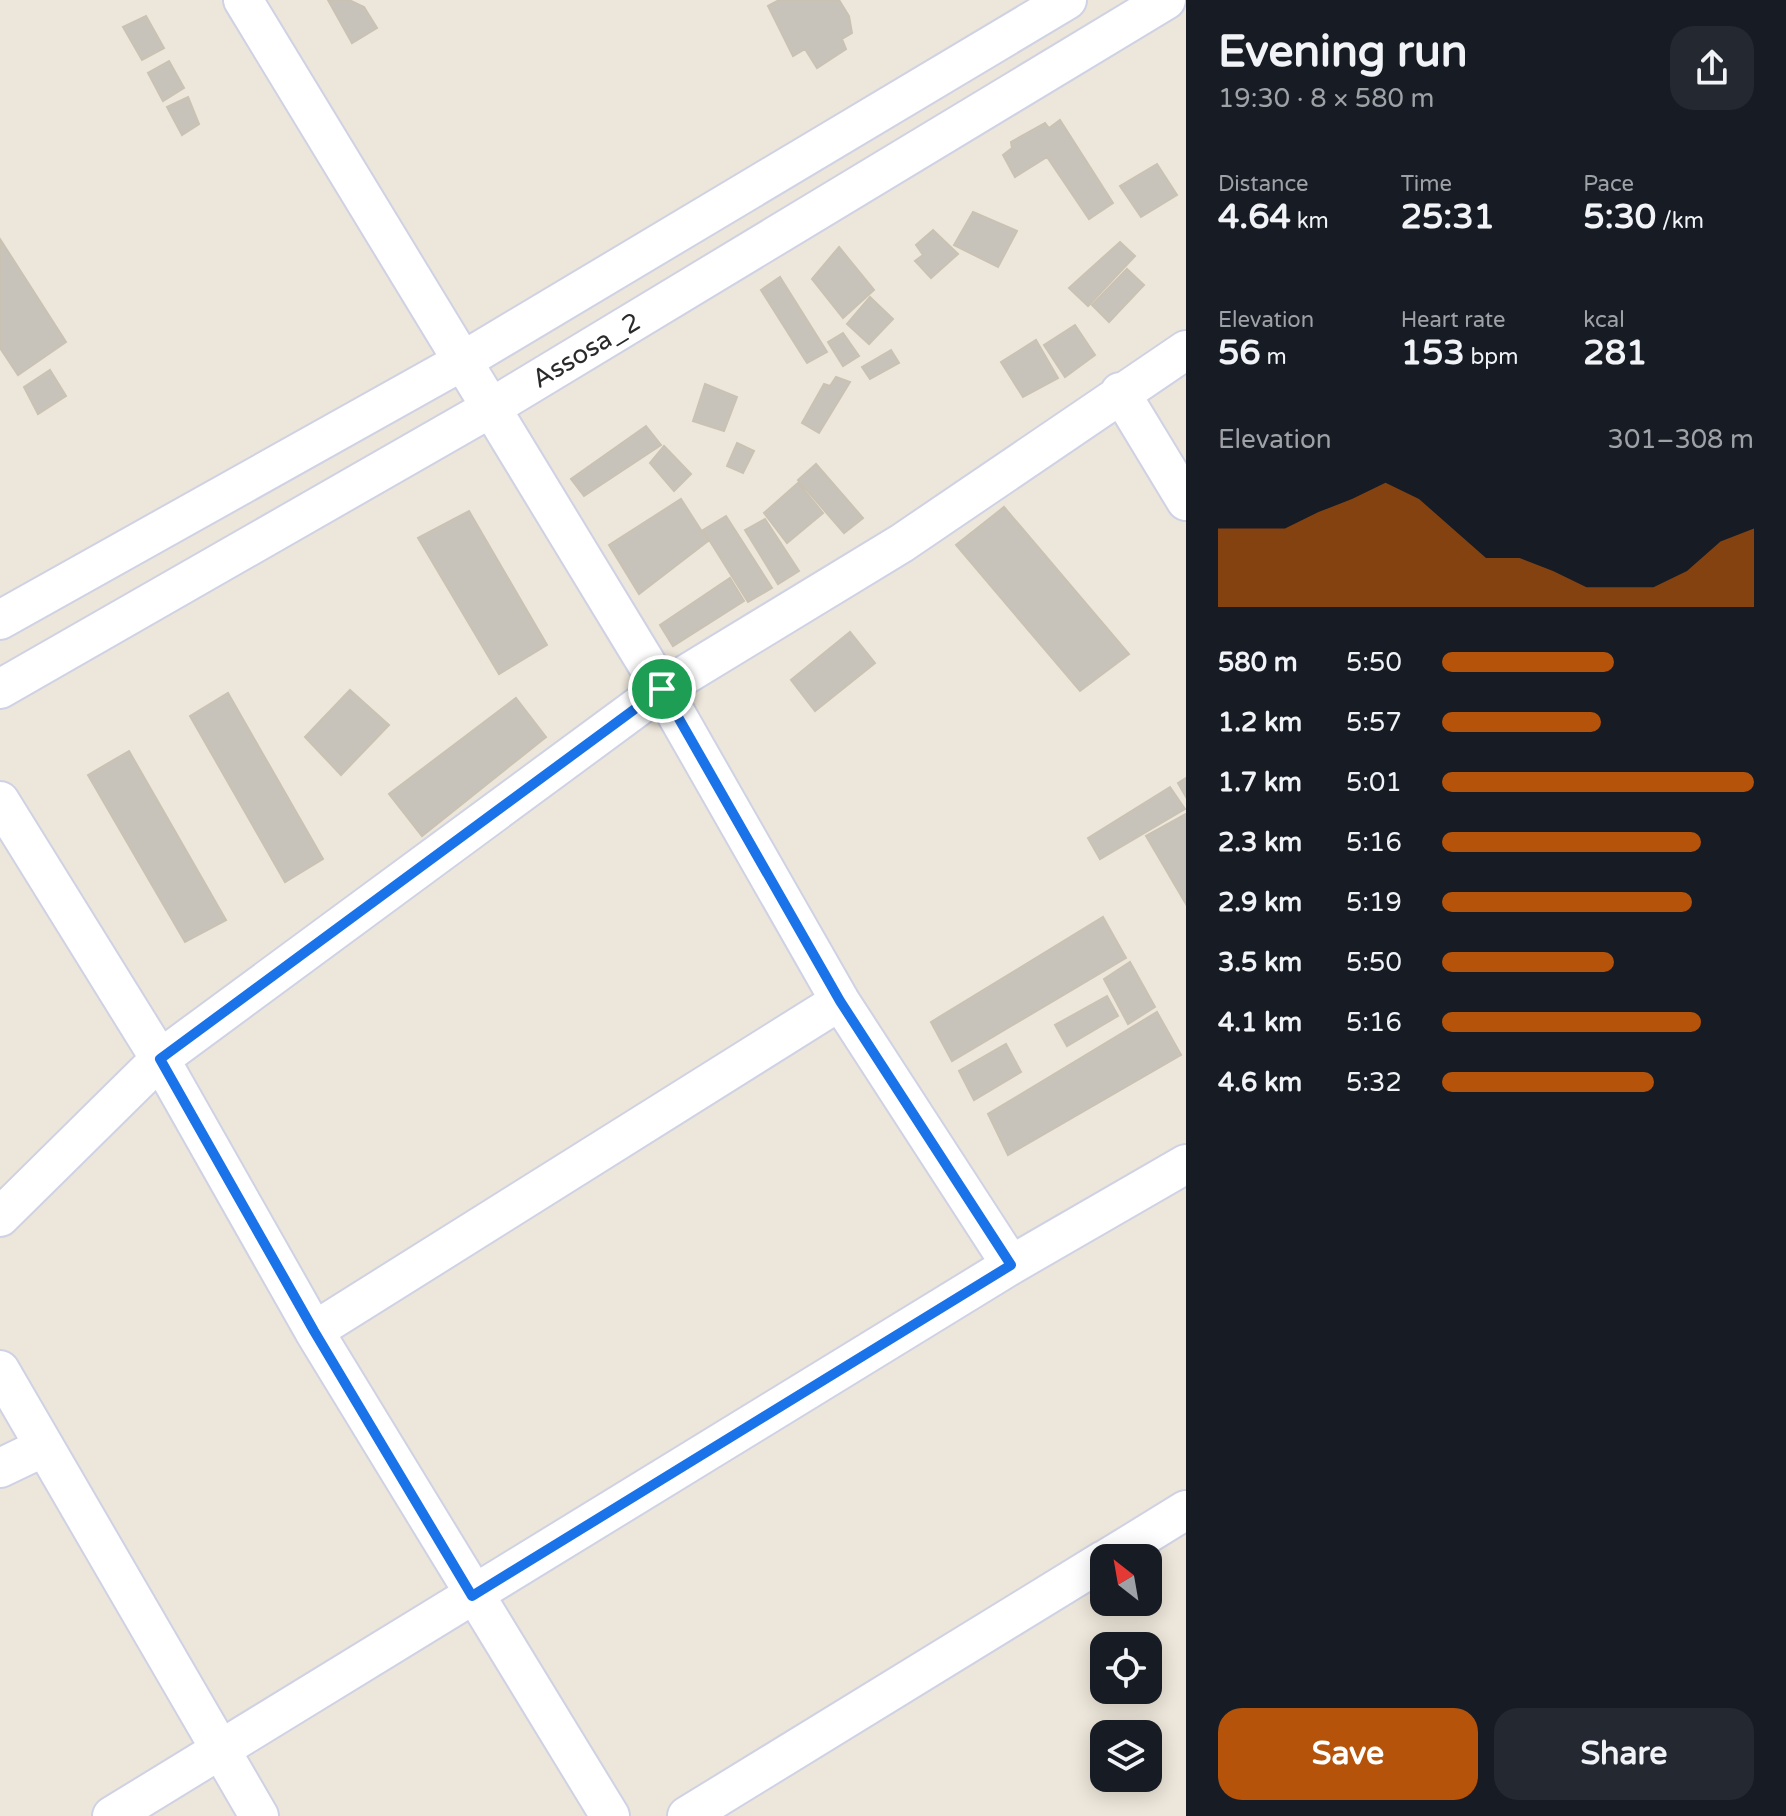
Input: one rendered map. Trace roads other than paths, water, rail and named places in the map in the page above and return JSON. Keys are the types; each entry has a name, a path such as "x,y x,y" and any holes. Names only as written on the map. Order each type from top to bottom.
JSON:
{"street":[{"path":"243,0 662,689 840,1001 1011,1265"},
{"name":"Assosa_2","path":"15,611 461,362 1067,0"},
{"name":"Assosa_2","path":"0,689 489,409 1166,0"},
{"path":"0,1217 160,1059 662,689 902,543 1186,350"},
{"path":"1120,392 1186,501"},
{"path":"15,611 62,652"},
{"path":"0,801 160,1059 314,1331 472,1596 610,1816"},
{"path":"314,1331 840,1001"},
{"path":"112,1816 1011,1265 1186,1164"},
{"path":"0,1370 259,1816"},
{"path":"0,1468 44,1447"},
{"path":"1130,1544 1186,1510"},
{"path":"687,1816 1090,1569"}]}
